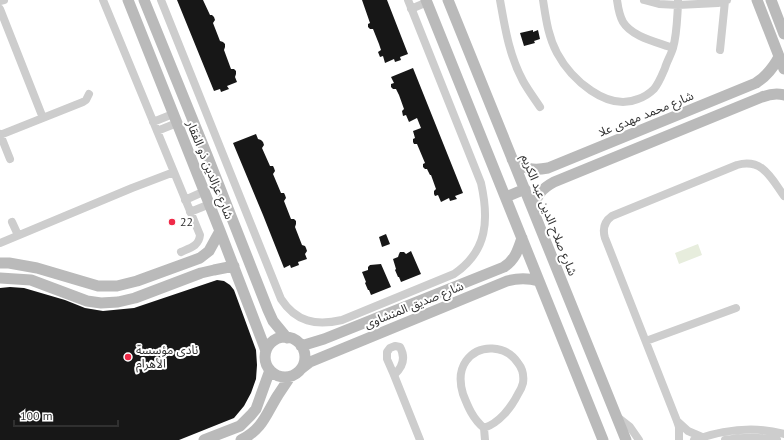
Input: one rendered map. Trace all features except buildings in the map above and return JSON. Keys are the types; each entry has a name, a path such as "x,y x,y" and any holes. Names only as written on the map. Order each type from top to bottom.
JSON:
{"street":[{"path":"0,1 4,0"},
{"path":"103,0 200,235 198,243 181,252"},
{"name":"شارع عزالدين ذو الفقار","path":"144,0 273,321 287,338"},
{"path":"161,0 284,305 289,311 301,319 327,323 342,320 405,300 447,277 466,264 476,252 480,245 484,230 484,203 481,183 408,0"},
{"name":"شارع صلاح الدين عبد الكريم","path":"448,0 626,440"},
{"path":"500,0 505,31 512,57 524,81 540,107"},
{"path":"544,0 547,27 552,41 565,66 575,77 598,94 611,100 622,102 633,101 644,97 653,90 660,81 673,48 678,3"},
{"path":"617,0 623,22 628,28 638,35 673,48"},
{"path":"644,0 659,4 718,3 726,0 720,50"},
{"path":"757,0 784,69"},
{"path":"770,34 783,32 771,0"},
{"name":"شارع عزالدين ذو الفقار","path":"132,1 140,31 205,191 266,351"},
{"path":"411,9 427,1 603,440"},
{"path":"0,9 43,118"},
{"path":"140,31 155,26"},
{"name":"شارع محمد مهدى علا","path":"512,159 520,165 528,168 538,170 548,168 756,83 770,72 779,57"},
{"path":"10,159 0,135 86,100 89,94"},
{"path":"533,209 535,200 540,192 546,186 554,182 762,97 771,94 784,95"},
{"path":"153,122 175,118"},
{"path":"157,132 175,118"},
{"path":"192,160 207,154"},
{"path":"679,440 679,427 677,421 603,233 605,223 612,216 743,163 755,164 765,171 784,196"},
{"path":"0,243 174,172"},
{"path":"506,197 525,189"},
{"path":"185,200 205,191"},
{"path":"190,212 210,204"},
{"path":"12,222 18,235"},
{"path":"0,263 37,268 93,285 108,287 117,286 137,281 200,258 209,251 220,230"},
{"path":"517,279 508,264 516,256 522,238"},
{"name":"شارع صديق المنشاوى","path":"301,346 324,339 405,300 508,264"},
{"path":"0,278 31,280 88,301 101,303 118,302 135,298 201,273 234,266"},
{"name":"شارع صديق المنشاوى","path":"301,368 310,362 507,281 526,278 539,281"},
{"path":"248,303 263,297"},
{"path":"646,341 736,308"},
{"path":"281,338 293,339 301,346 304,353 304,361 301,368 296,374 290,376 283,377 276,375 270,370 266,361 266,351 274,340 281,338"},
{"path":"484,428 496,423 510,407 523,383 523,374 515,358 507,352 498,349 489,348 480,350 465,362 462,371 462,389 472,415 484,428 485,440"},
{"path":"204,440 240,426 251,415 256,409 270,370"},
{"path":"394,375 420,440"},
{"path":"241,440 250,435 262,424 290,376"},
{"path":"616,416 630,427 638,440"},
{"path":"677,421 698,439 724,432 747,430 770,431 784,434"},
{"path":"725,440 752,437 777,440"}],"green space":[{"path":"698,244 702,255 679,264 675,253"}],"place":[{"name":"22","path":"172,222"},
{"name":"نادى مؤسسة الأهرام","path":"128,357"}]}
